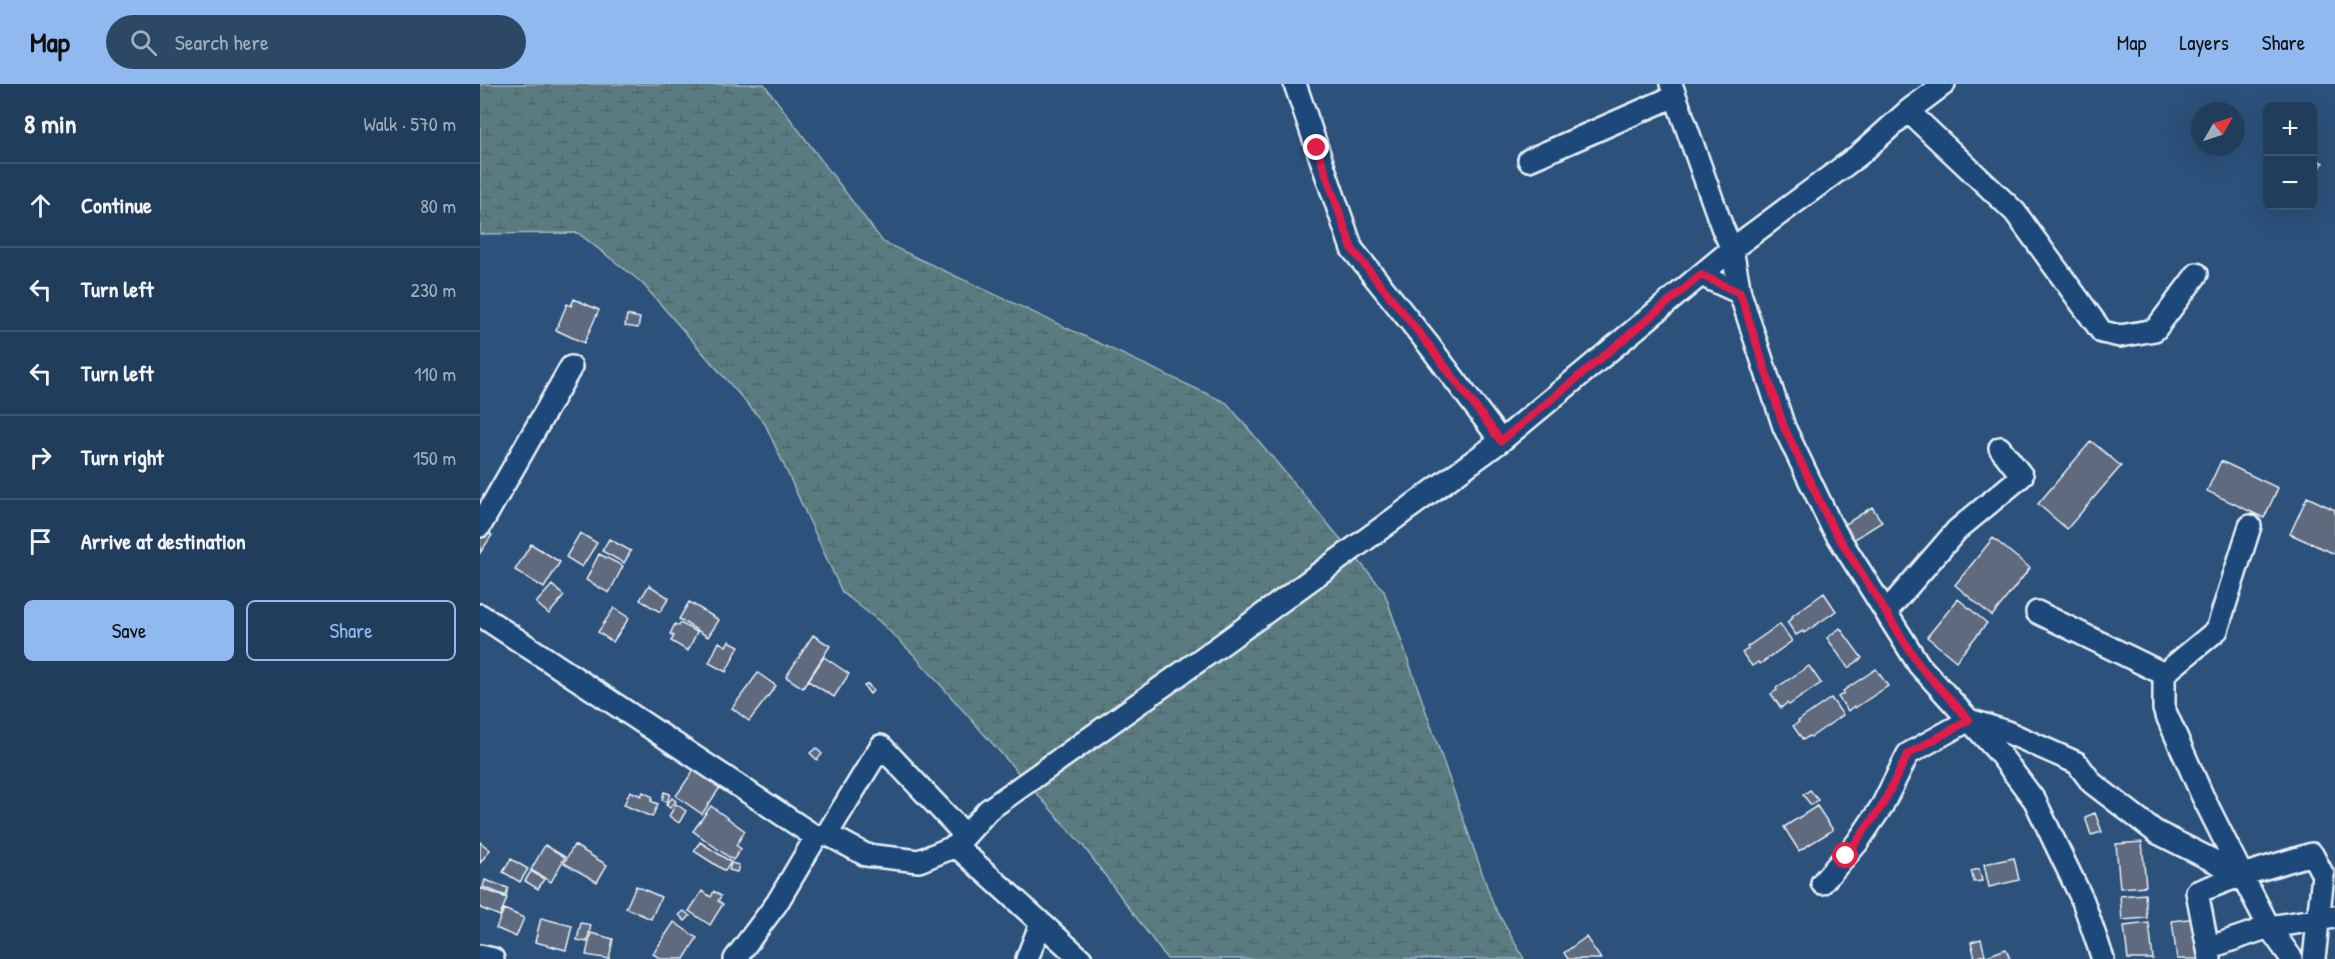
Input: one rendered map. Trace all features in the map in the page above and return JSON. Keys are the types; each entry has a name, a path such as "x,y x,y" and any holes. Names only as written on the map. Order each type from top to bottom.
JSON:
{"street":[{"path":"1295,84 1352,249 1501,441"},
{"path":"480,615 821,836 866,855 919,861 961,840 988,810 1212,652 1501,441 1732,249 1859,155 1908,111 1944,84"},
{"path":"1529,160 1673,90 1732,249 1740,293 1784,427 1831,525 1919,665 2011,767 2035,801 2083,901 2103,959"},
{"path":"1908,111 2015,212 2102,332 2120,336 2155,330 2197,274"},
{"path":"1701,275 1740,293"},
{"path":"480,526 571,367"},
{"path":"1886,612 1957,530 2022,476 2000,448"},
{"path":"2164,674 2217,630 2250,526"},
{"path":"2037,612 2164,674"},
{"path":"2164,674 2164,709 2202,795 2269,927 2292,959"},
{"path":"1822,883 1857,843 1882,806 1908,754 1969,720 2007,732 2077,763 2092,783 2156,832 2242,875"},
{"path":"735,959 777,903 881,746 961,840 1041,923 1081,959"},
{"path":"2314,959 2326,919 2323,875 2312,854 2242,875 2196,892 2209,953 2269,927 2326,919"},
{"path":"1027,959 1041,923"},
{"path":"480,956 493,959"}],"green space":[{"path":"480,84 764,84 883,242 1227,403 1384,591 1493,904 1524,959 1167,959 1084,847 914,655 880,622 842,592 765,424 641,282 578,233 480,234"}],"building":[{"path":"2317,160 2323,163 2317,172"},
{"path":"574,299 599,310 584,343 556,330 567,304 571,306"},
{"path":"627,315 640,318 638,328 625,326"},
{"path":"2091,441 2121,466 2067,529 2038,504"},
{"path":"2221,461 2278,488 2264,518 2207,491"},
{"path":"2307,497 2335,510 2335,554 2290,534"},
{"path":"1872,507 1882,522 1847,544 1838,529"},
{"path":"480,528 492,535 480,553"},
{"path":"580,533 597,543 582,567 566,557"},
{"path":"1993,538 2030,568 1992,616 1955,585"},
{"path":"609,539 631,551 624,563 602,551"},
{"path":"531,544 560,562 544,588 515,570"},
{"path":"599,554 623,566 609,593 586,580"},
{"path":"552,585 564,596 549,614 536,603"},
{"path":"649,585 669,598 660,612 640,600"},
{"path":"1824,593 1836,611 1804,633 1803,631 1796,635 1787,622"},
{"path":"1958,599 1987,623 1956,661 1927,637"},
{"path":"689,602 719,620 708,637 679,619"},
{"path":"614,608 629,618 613,642 598,632"},
{"path":"680,623 697,632 688,651 671,641 674,636 670,634 675,624 679,626"},
{"path":"1780,624 1792,641 1760,664 1758,662 1752,666 1742,653"},
{"path":"1840,628 1862,658 1848,668 1827,638"},
{"path":"813,635 830,646 803,688 786,677"},
{"path":"729,641 739,646 726,672 709,663 719,642 726,646"},
{"path":"824,657 849,674 834,697 808,681"},
{"path":"1809,666 1821,683 1781,708 1771,694 1777,690 1776,688"},
{"path":"1876,669 1888,686 1848,711 1838,697 1844,693 1843,691"},
{"path":"758,673 776,686 749,721 732,708"},
{"path":"868,684 873,691 870,694 864,686"},
{"path":"1831,698 1843,715 1803,740 1793,726"},
{"path":"816,748 822,754 817,760 810,753"},
{"path":"695,768 721,786 702,814 676,796"},
{"path":"1810,790 1818,800 1811,805 1803,795"},
{"path":"630,791 641,796 643,792 653,797 651,801 658,804 652,817 624,805"},
{"path":"664,792 670,794 667,802 662,800"},
{"path":"672,798 676,801 670,808 666,805"},
{"path":"676,804 686,811 679,823 669,816"},
{"path":"711,806 745,831 736,845 741,849 733,860 693,831"},
{"path":"1817,806 1833,830 1799,851 1784,827"},
{"path":"2095,813 2102,832 2091,835 2085,817"},
{"path":"480,842 490,850 480,863"},
{"path":"700,842 731,862 725,871 694,851"},
{"path":"2142,842 2146,886 2120,888 2116,844"},
{"path":"545,845 565,857 551,882 531,870"},
{"path":"574,845 607,865 597,882 564,863"},
{"path":"2014,858 2019,880 1989,887 1984,864"},
{"path":"511,859 528,869 520,882 503,872"},
{"path":"731,863 739,865 737,872 729,870"},
{"path":"1979,869 1982,881 1974,882 1971,871"},
{"path":"531,871 544,879 538,889 525,881"},
{"path":"485,880 508,888 506,896 483,887"},
{"path":"636,886 661,897 651,919 626,908"},
{"path":"480,888 507,898 500,916 480,908"},
{"path":"702,891 711,897 714,891 721,896 718,901 723,904 710,925 689,911"},
{"path":"2145,894 2147,918 2122,920 2120,896"},
{"path":"504,909 524,918 516,937 496,928"},
{"path":"684,911 690,916 685,921 679,915"},
{"path":"541,918 572,926 566,950 535,942"},
{"path":"2197,918 2202,959 2177,959 2172,921"},
{"path":"674,922 697,938 684,959 661,959 653,954"},
{"path":"581,923 591,925 587,942 577,940"},
{"path":"2149,923 2153,959 2128,959 2124,926"},
{"path":"591,933 613,939 609,959 586,955"},
{"path":"1586,937 1601,959 1568,959 1564,953"},
{"path":"1981,939 1985,955 1975,958 1971,942"},
{"path":"2006,949 2010,959 1984,959 1984,957"}],"route":[{"path":"1317,148 1352,249 1501,441 1701,275 1740,293 1784,427 1831,525 1919,665 1969,720 1908,754 1882,806 1846,856"}]}
